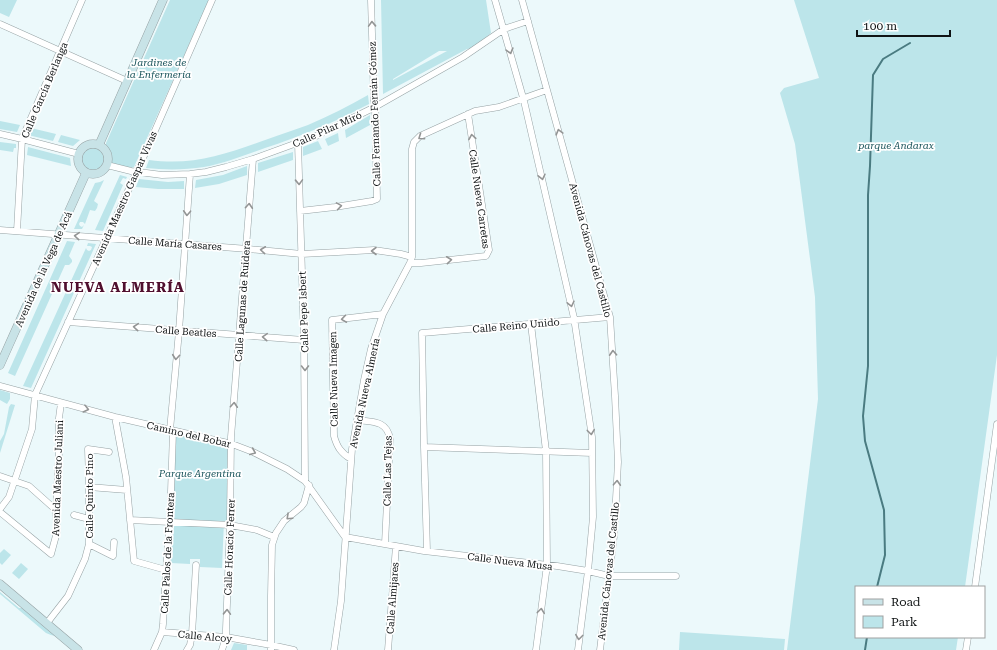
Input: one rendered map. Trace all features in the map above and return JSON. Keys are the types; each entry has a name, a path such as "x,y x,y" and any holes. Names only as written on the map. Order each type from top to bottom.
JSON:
{"main road":[{"path":"99,145 163,0"},
{"path":"92,144 99,145 103,147 107,154 107,165 103,170 97,173 86,173 79,165 79,154 86,146 92,144"},
{"name":"Avenida de la Vega de Acá","path":"0,365 86,173"},
{"path":"0,584 78,650"}],"street":[{"name":"Calle García Berlanga","path":"17,231 22,138 82,0"},
{"name":"Avenida Maestro Gaspar Vivas","path":"0,511 9,497 32,429 35,395 212,0"},
{"name":"Calle Fernando Fernán Gómez","path":"300,211 335,207 377,199 371,0"},
{"name":"Avenida Cánovas del Castillo","path":"495,0 523,99 575,320 592,437 594,517 578,650"},
{"name":"Avenida Cánovas del Castillo","path":"522,0 610,317 618,462 614,536 600,650"},
{"name":"Calle Pilar Miró","path":"107,165 136,172 162,175 190,174 206,172 253,159 316,136 375,107 463,57 504,29 528,21"},
{"path":"0,24 127,81"},
{"name":"Avenida Nueva Almería","path":"334,650 341,601 351,459 364,380 383,314 411,260 412,149 414,142 420,136 475,111 499,107 548,90"},
{"name":"Calle Nueva Carretas","path":"411,260 421,263 486,256 489,250 468,114"},
{"path":"0,134 22,138 79,154"},
{"name":"Calle Pepe Isbert","path":"274,537 284,521 304,503 307,483 298,143"},
{"name":"Calle Lagunas de Ruidera","path":"232,444 253,159"},
{"name":"Calle Palos de la Frontera","path":"154,650 164,624 170,522 171,430 190,174"},
{"name":"Calle María Casares","path":"0,230 246,248 302,254 374,250 394,252 411,260"},
{"name":"Calle Nueva Imagen","path":"351,459 337,447 334,436 332,320 383,314"},
{"name":"Calle Reino Unido","path":"424,447 422,333 610,317"},
{"name":"Calle Beatles","path":"68,322 304,340"},
{"path":"531,324 546,451 547,565 536,650"},
{"name":"Camino del Bobar","path":"0,386 115,417 232,444 253,452 287,469 307,483 345,537"},
{"name":"Avenida Maestro Juliani","path":"0,511 51,554 57,532 56,510 59,418 61,403"},
{"path":"115,417 126,477 134,561 166,570"},
{"name":"Calle Las Tejas","path":"357,420 380,424 386,428 389,433 386,544"},
{"path":"975,586 997,424"},
{"name":"Calle Horacio Ferrer","path":"222,650 226,637 232,444"},
{"path":"427,551 424,447 592,453"},
{"name":"Calle Quinto Pino","path":"47,623 68,596 85,559 89,544 88,449 109,452"},
{"path":"0,476 29,486 56,510"},
{"path":"89,487 127,490"},
{"path":"74,515 89,519"},
{"path":"130,520 230,525 257,530 274,537 271,564 271,647"},
{"name":"Calle Nueva Musa","path":"345,537 427,551 588,571 609,576 676,576"},
{"path":"89,544 113,556 114,542"},
{"name":"Calle Almijares","path":"388,650 396,546"},
{"path":"187,650 190,645 192,634 196,565"},
{"name":"Calle Alcoy","path":"162,632 226,637 271,647 294,650"},
{"path":"966,650 968,638"}],"green space":[{"path":"0,0 17,0 9,17 0,13"},
{"name":"Jardines de la Enfermería","path":"170,0 209,0 134,167 131,168 112,163 111,154 106,143"},
{"path":"381,0 486,0 491,33 474,48 467,49 383,94","holes":["439,51 447,51 393,80"]},
{"name":"parque Andarax","path":"794,0 997,0 997,355 965,586 855,586 855,638 958,638 956,650 787,650 818,399 815,297 795,144 780,93 784,88 819,78"},
{"path":"368,95 369,104 344,117 305,134 235,159 197,168 146,168 149,160 195,160 224,154 308,125 339,111"},
{"path":"370,115 370,125 346,138 345,130"},
{"path":"0,121 20,125 17,132 0,129"},
{"path":"31,128 56,134 53,141 28,135"},
{"path":"338,133 339,141 328,146 325,139"},
{"path":"61,135 80,140 73,146 58,142"},
{"path":"318,141 322,149 303,156 303,147"},
{"path":"0,142 16,144 16,148 14,148 13,152 0,150"},
{"path":"28,147 70,158 71,166 27,155"},
{"path":"89,148 97,148 104,155 104,163 97,170 89,170 82,163 82,155"},
{"path":"293,152 293,160 258,172 258,163"},
{"path":"247,166 247,175 219,184 195,188 196,180 223,175"},
{"path":"120,175 127,177 126,179 123,178 120,183 123,185 103,231 95,230"},
{"path":"139,179 168,182 184,181 184,189 136,187"},
{"path":"104,180 94,201 98,204 97,208 95,211 90,210 85,224 80,222 80,226 82,227 84,225 82,229 74,229 95,183"},
{"path":"67,241 75,242 69,256 72,262 69,265 65,265 15,376 8,373"},
{"path":"88,243 96,244 31,388 23,386 86,248 89,251 91,250 92,247 87,246"},
{"path":"0,390 10,393 10,399 7,404 0,400"},
{"path":"11,404 15,405 0,453 0,441 4,434 9,407"},
{"name":"Parque Argentina","path":"175,434 228,446 228,449 230,450 227,521 224,521 222,568 200,567 200,559 190,559 190,564 171,563"},
{"path":"4,549 11,555 2,565 0,563 0,553"},
{"path":"21,563 28,569 19,579 12,573"},
{"path":"0,592 19,608 22,608 55,636 46,633 0,594"},
{"path":"680,632 785,639 784,650 679,650"},
{"path":"234,643 247,645 247,650 231,650"}],"waterway":[{"path":"877,586 885,555 884,510 865,441 863,416 868,366 868,195 873,75 883,59 910,43"},
{"path":"865,650 867,638"}],"district":[{"name":"NUEVA ALMERÍA","path":"118,287"}]}
